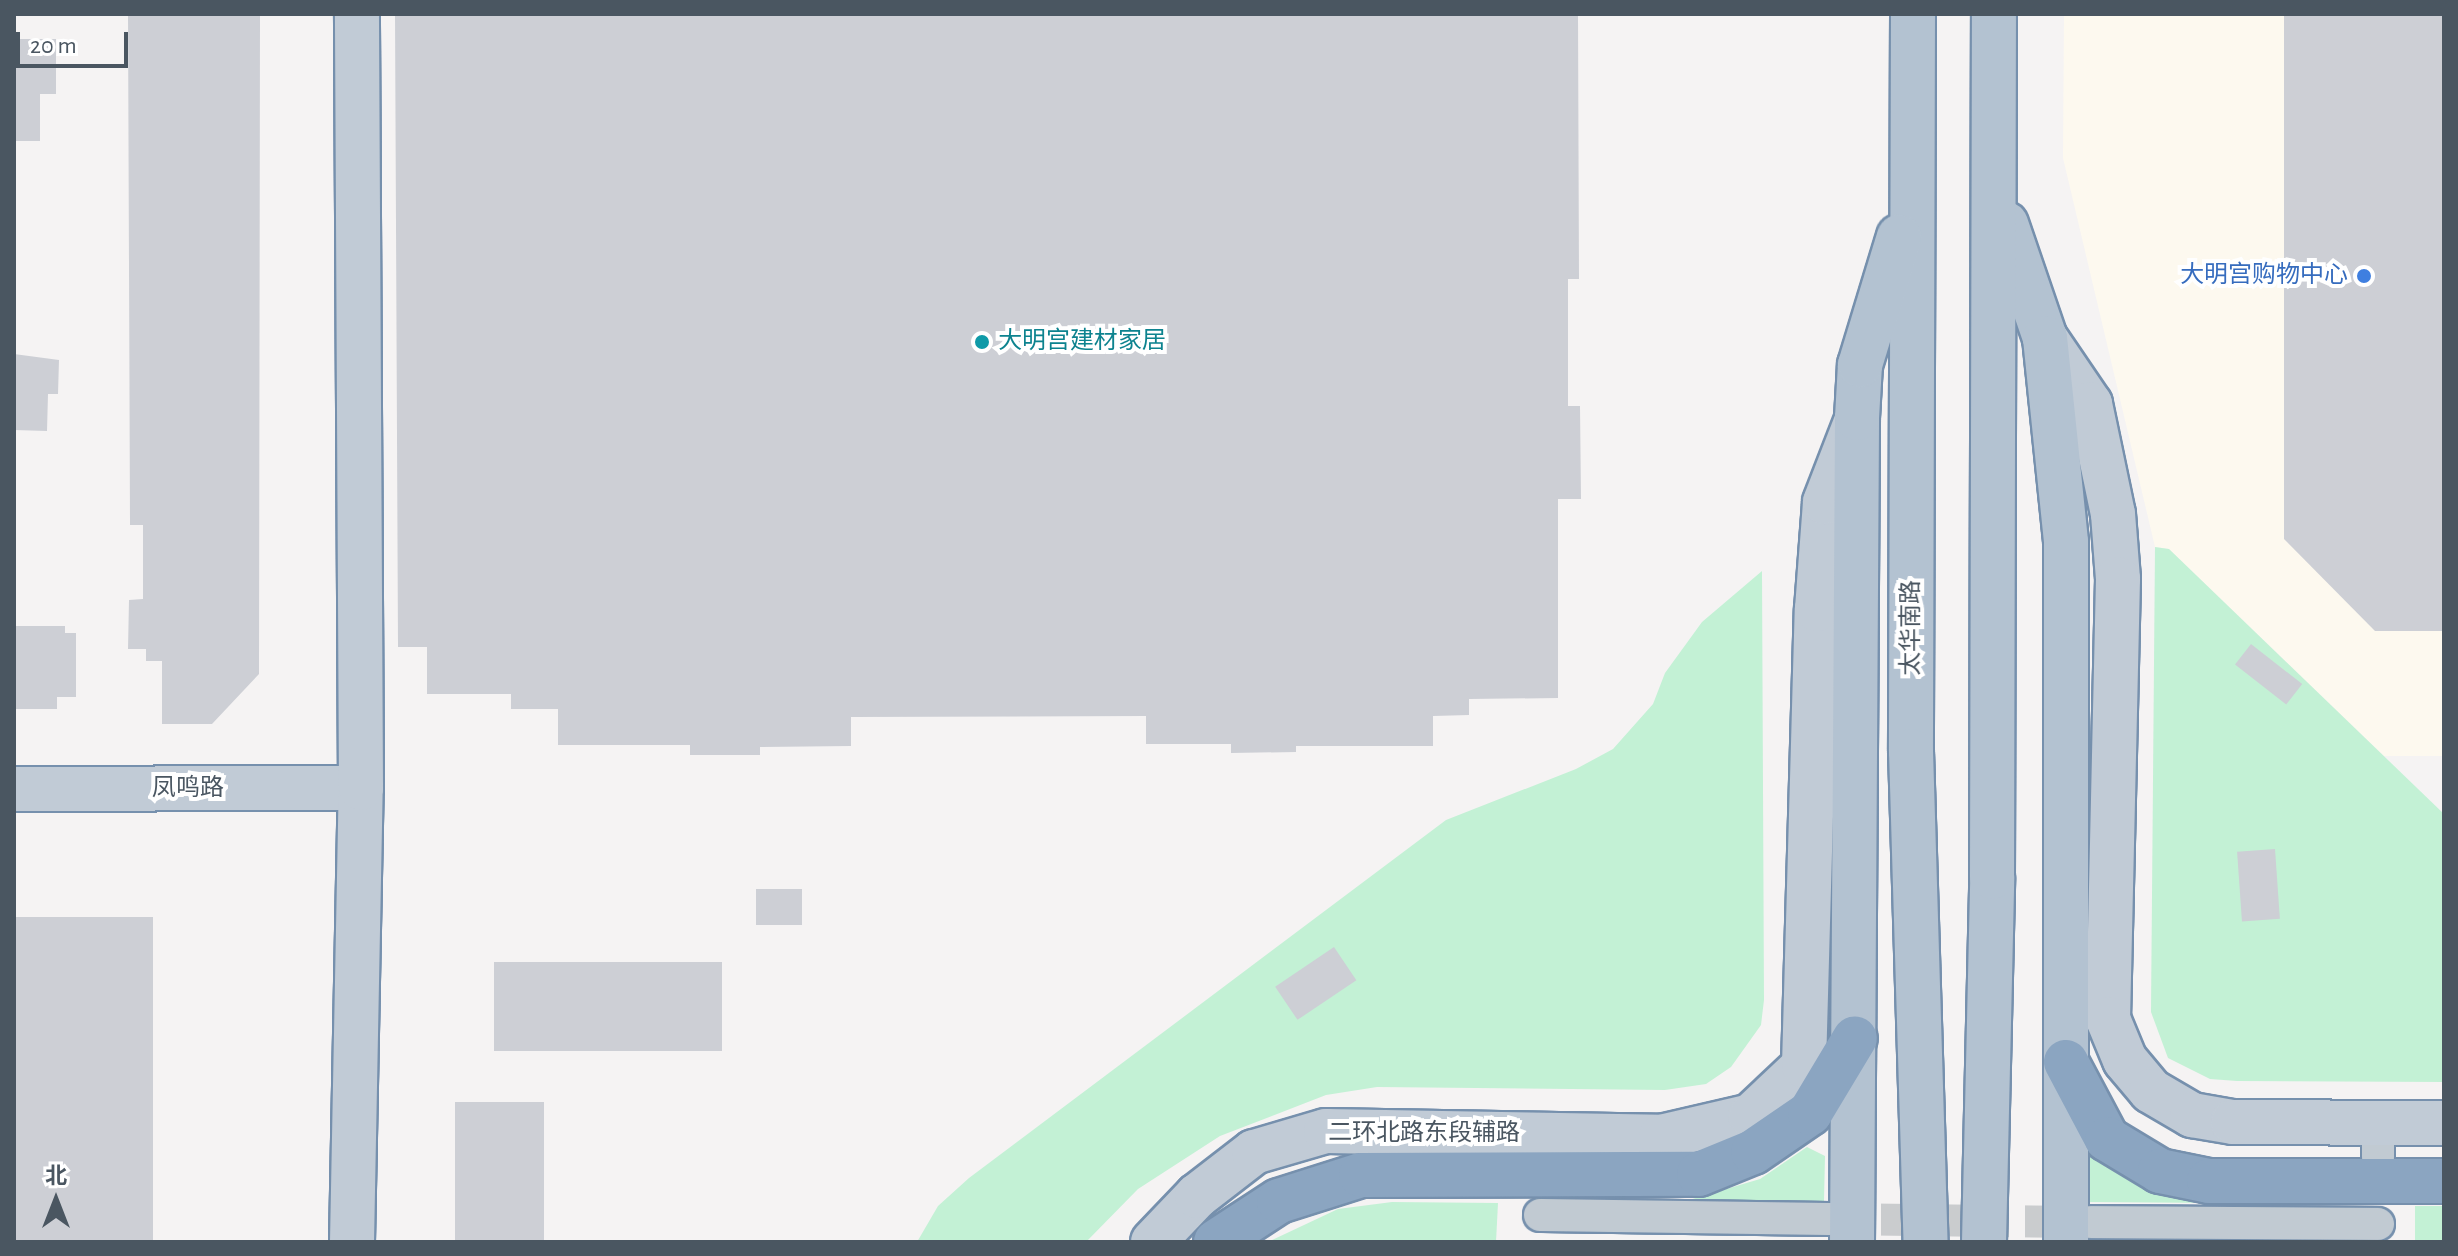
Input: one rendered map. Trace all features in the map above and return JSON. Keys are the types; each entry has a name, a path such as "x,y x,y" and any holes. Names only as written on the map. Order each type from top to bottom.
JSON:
{"highway":[{"path":"1216,1242 1279,1201 1361,1175 1699,1174 1753,1152 1810,1113 1855,1038"},
{"path":"2066,1062 2107,1139 2160,1171 2209,1181 2444,1181"}],"main road":[{"path":"352,1242 361,788 357,14"},
{"name":"太华南路","path":"1913,14 1911,751 1926,1242"},
{"path":"1984,1242 1992,877 1994,14"},
{"path":"1994,189 2045,338 2066,542 2066,1062 2078,1232"},
{"path":"1841,1230 1855,1038 1857,418 1860,365 1913,193"},
{"path":"2045,338 2090,404 2113,514 2118,579 2108,1019 2125,1060 2151,1091 2192,1115 2378,1140 2444,1123"},
{"name":"二环北路东段辅路","path":"1153,1242 1197,1196 1254,1152 1326,1131 1540,1143 1661,1137 1751,1116 1804,1066 1816,625 1825,502 1857,418"},
{"name":"凤鸣路","path":"14,789 361,788"}],"street":[{"path":"1539,1218 1841,1230"},
{"path":"2078,1232 2378,1224"}],"shaded area":[{"path":"2064,14 2444,14 2444,756 2384,756 2169,549 2155,547 2063,158"}],"green space":[{"path":"2155,547 2169,549 2444,814 2444,1082 2210,1079 2168,1058 2151,1012"},
{"path":"1762,571 1764,1000 1761,1025 1731,1067 1706,1084 1665,1090 1377,1087 1326,1095 1220,1136 1138,1189 1086,1242 917,1242 938,1206 969,1178 1446,820 1576,769 1613,749 1653,704 1665,673 1702,622"},
{"path":"2091,1142 2220,1203 2086,1202 2086,1149"},
{"path":"1807,1147 1825,1156 1824,1201 1689,1200 1760,1179"},
{"path":"1392,1202 1498,1203 1496,1242 1268,1242 1338,1209"},
{"path":"2415,1206 2444,1206 2444,1242 2415,1242"}],"building":[{"path":"128,14 260,14 259,674 212,724 162,724 162,661 146,661 146,649 128,649 129,600 143,599 143,525 130,525"},
{"name":"大明宫建材家居","path":"395,14 1578,14 1579,279 1568,279 1568,406 1580,406 1581,499 1558,499 1558,698 1469,699 1469,715 1433,716 1433,746 1296,746 1296,752 1231,753 1231,744 1146,744 1146,716 851,717 851,746 760,747 760,755 690,755 690,745 558,745 558,709 511,709 511,694 427,694 427,647 398,647"},
{"name":"大明宫购物中心","path":"2284,14 2444,14 2444,631 2375,631 2284,539"},
{"path":"14,39 56,39 56,94 40,94 40,141 14,141"},
{"path":"14,354 59,360 58,394 48,394 47,431 14,430"},
{"path":"14,626 65,626 65,633 76,633 76,697 57,697 57,709 14,709"},
{"path":"2251,644 2302,684 2286,705 2235,664"},
{"path":"2275,849 2280,919 2242,921 2237,852"},
{"path":"756,889 802,889 802,925 756,925"},
{"path":"14,917 153,917 153,1242 14,1242"},
{"path":"1334,947 1356,980 1298,1020 1275,987"},
{"path":"494,962 722,962 722,1051 494,1051"},
{"path":"455,1102 544,1102 544,1242 455,1242"}],"tunnel":[{"path":"1833,1219 2087,1222"}],"place":[{"name":"大明宫购物中心","path":"2364,276"},
{"name":"大明宫建材家居","path":"982,342"}]}
